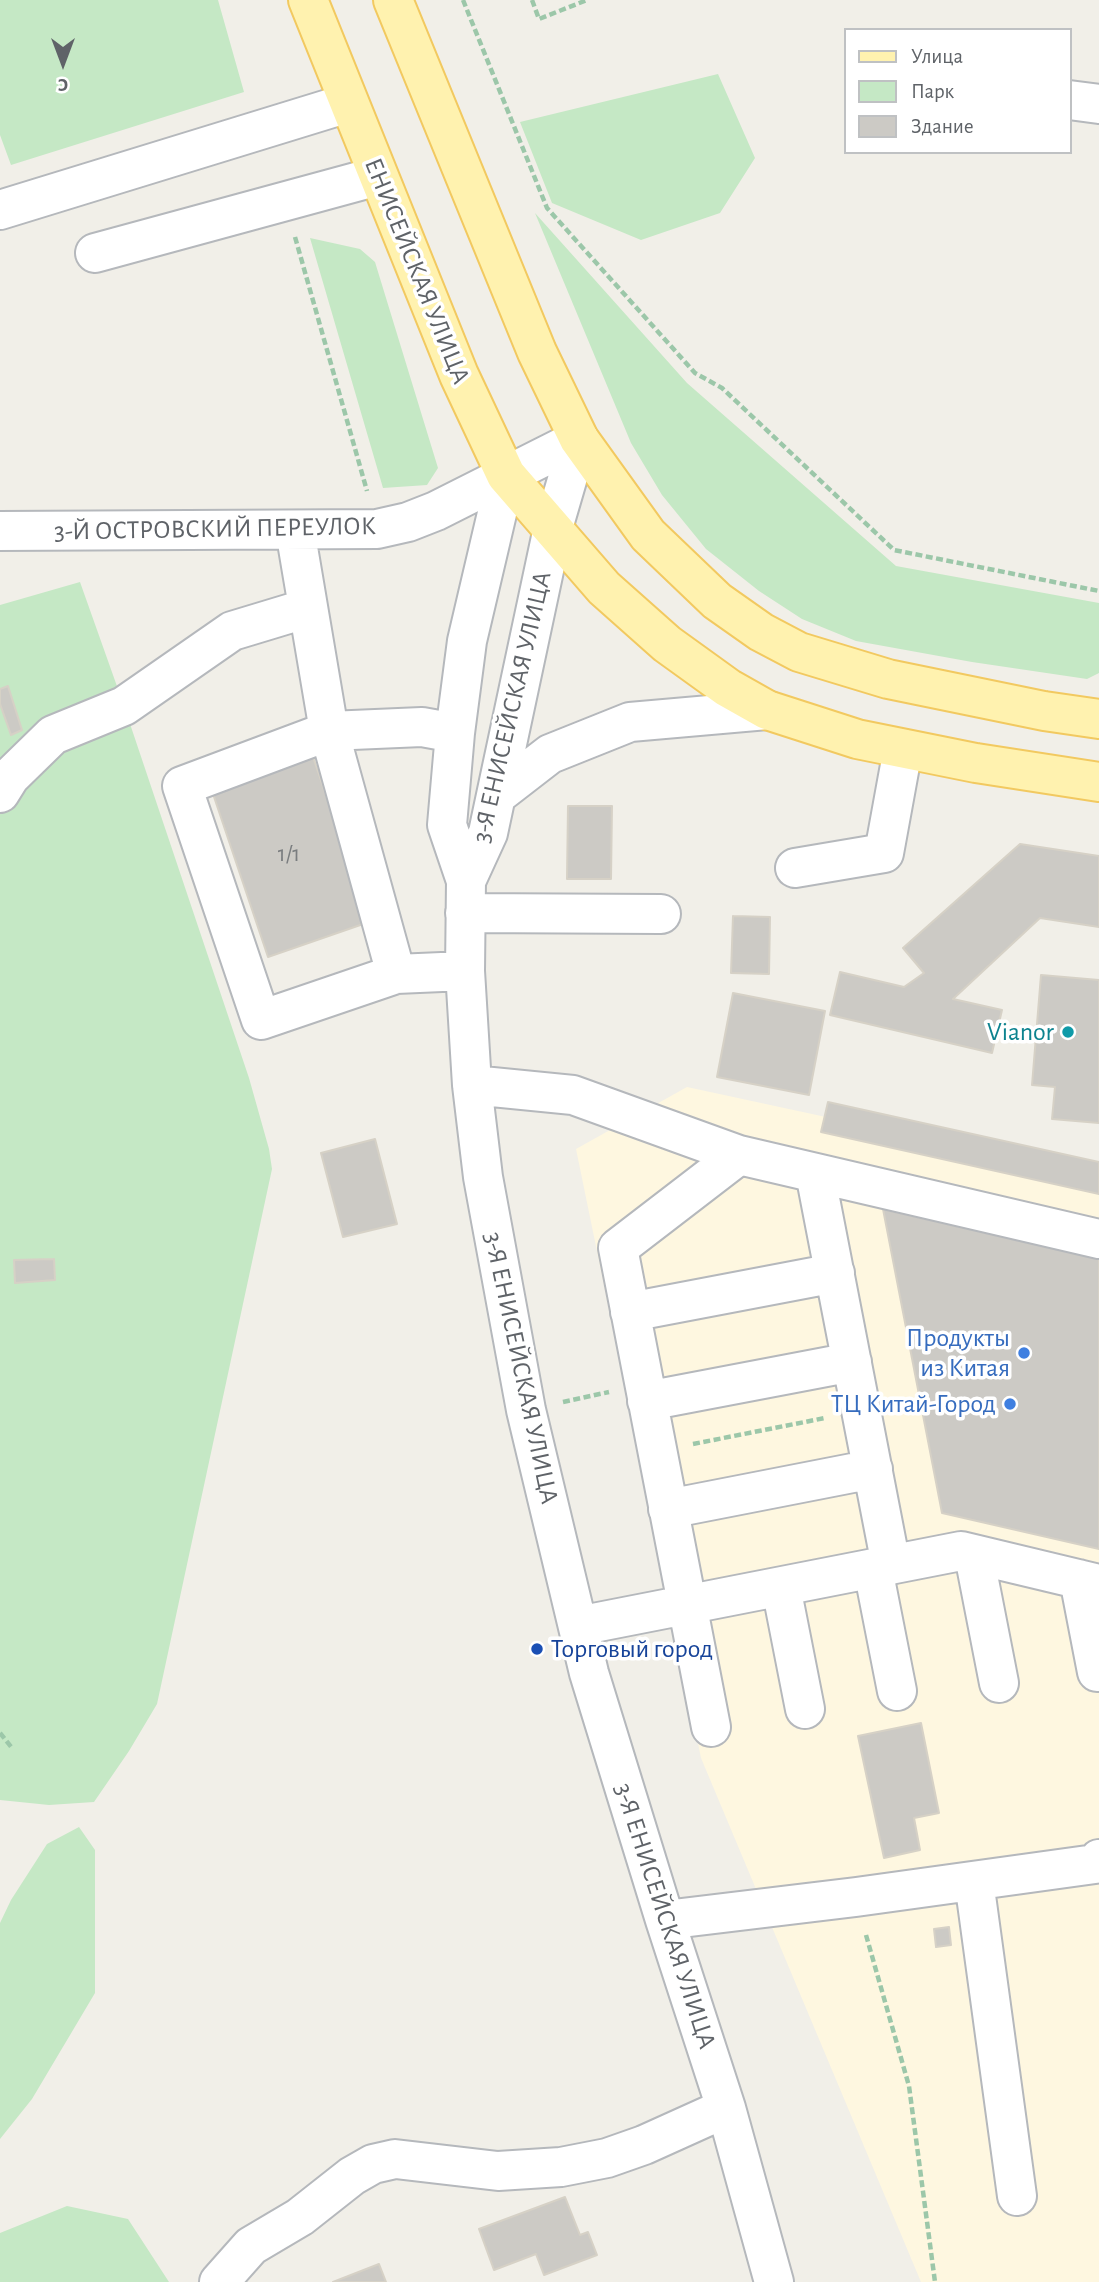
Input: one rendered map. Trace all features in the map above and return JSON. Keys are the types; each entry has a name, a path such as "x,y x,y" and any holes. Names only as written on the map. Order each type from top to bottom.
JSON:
{"main road":[{"name":"ЕНИСЕЙСКАЯ УЛИЦА","path":"308,0 459,375 506,475 604,588 667,644 729,688 767,710 857,739 903,749 1099,782"},
{"path":"393,0 537,352 579,439 648,535 717,601 761,632 799,652 888,679 1044,711 1099,719"}],"street":[{"path":"1071,100 1099,104"},
{"path":"0,210 348,103"},
{"path":"95,253 378,176"},
{"name":"3-Й ОСТРОВСКИЙ ПЕРЕУЛОК","path":"0,531 377,529 408,522 436,511 579,439"},
{"name":"3-Я ЕНИСЕЙСКАЯ УЛИЦА","path":"579,439 553,528 488,833 466,897 465,971 472,1085 483,1177 526,1410 589,1673 726,2108 774,2282"},
{"path":"506,475 467,640 455,733 447,825 466,897 661,914"},
{"path":"295,530 329,731 396,974"},
{"path":"0,793 10,777 53,735 124,706 232,632 308,608"},
{"path":"497,795 550,754 630,722 767,710"},
{"path":"455,733 422,727 329,731 182,786 261,1020 396,974 465,971"},
{"path":"794,868 884,853 903,749"},
{"path":"472,1085 573,1095 739,1155 1099,1239"},
{"path":"711,1727 618,1248 739,1155"},
{"path":"815,1173 873,1469 897,1691"},
{"path":"630,1312 835,1273"},
{"path":"647,1401 852,1362"},
{"path":"668,1509 873,1469"},
{"path":"578,1626 961,1551 1089,1581 1097,1672"},
{"path":"974,1555 999,1683"},
{"path":"781,1587 804,1709"},
{"path":"665,1920 1098,1865"},
{"path":"974,1881 1017,2196"},
{"path":"219,2282 251,2246 300,2217 352,2176 373,2164 395,2159 498,2171 561,2167 607,2158 726,2108"}],"path":[{"path":"463,0 547,208 695,373 722,388 894,550 1099,591"},
{"path":"531,0 539,19 587,0"},
{"path":"285,201 368,484"},
{"path":"285,201 377,529"},
{"path":"0,1733 12,1748"},
{"path":"856,1897 909,2085 935,2282"}],"shaded area":[{"path":"687,1087 1099,1176 1099,2282 921,2282 701,1758 576,1149"}],"green space":[{"path":"0,0 218,0 244,92 11,165 0,135"},
{"path":"718,74 755,158 720,213 641,240 552,203 520,122"},
{"path":"535,213 687,383 896,566 1099,603 1099,673 1087,679 856,641 802,619 759,591 706,549 662,495 631,443"},
{"path":"310,238 360,249 375,262 438,468 427,485 383,488"},
{"path":"80,582 249,1078 272,1169 157,1704 94,1802 49,1805 0,1800 0,605"},
{"path":"79,1827 95,1850 95,1993 32,2099 0,2139 0,1923 11,1900 47,1844"},
{"path":"67,2206 128,2219 169,2282 0,2282 0,2233"}],"building":[{"path":"8,686 22,730 11,735 0,704 0,689"},
{"path":"311,751 369,922 268,957 210,785"},
{"path":"568,806 612,806 611,879 567,879"},
{"path":"1020,844 1099,856 1099,927 1040,918 953,999 1002,1010 992,1053 830,1015 840,972 904,987 924,973 903,948"},
{"path":"733,916 770,917 769,974 731,973"},
{"name":"Vianor","path":"1041,975 1099,980 1099,1123 1052,1119 1055,1087 1032,1085"},
{"path":"733,993 825,1011 809,1095 717,1077"},
{"path":"828,1102 1099,1162 1099,1194 821,1132"},
{"path":"375,1139 397,1224 343,1237 321,1153"},
{"name":"ТЦ Китай-Город","path":"883,1209 1099,1259 1099,1549 942,1513"},
{"path":"54,1259 55,1280 15,1283 14,1260"},
{"path":"921,1723 939,1813 914,1818 920,1850 884,1858 858,1736"},
{"path":"949,1927 951,1945 936,1947 934,1929"},
{"path":"565,2197 580,2235 588,2232 597,2255 544,2275 536,2254 494,2270 479,2229"},
{"path":"379,2264 386,2282 333,2282"}],"place":[{"name":"Vianor","path":"1068,1032"},
{"name":"Продукты из Китая","path":"1024,1353"},
{"name":"ТЦ Китай-Город","path":"1010,1404"},
{"name":"Торговый город","path":"537,1649"}]}
